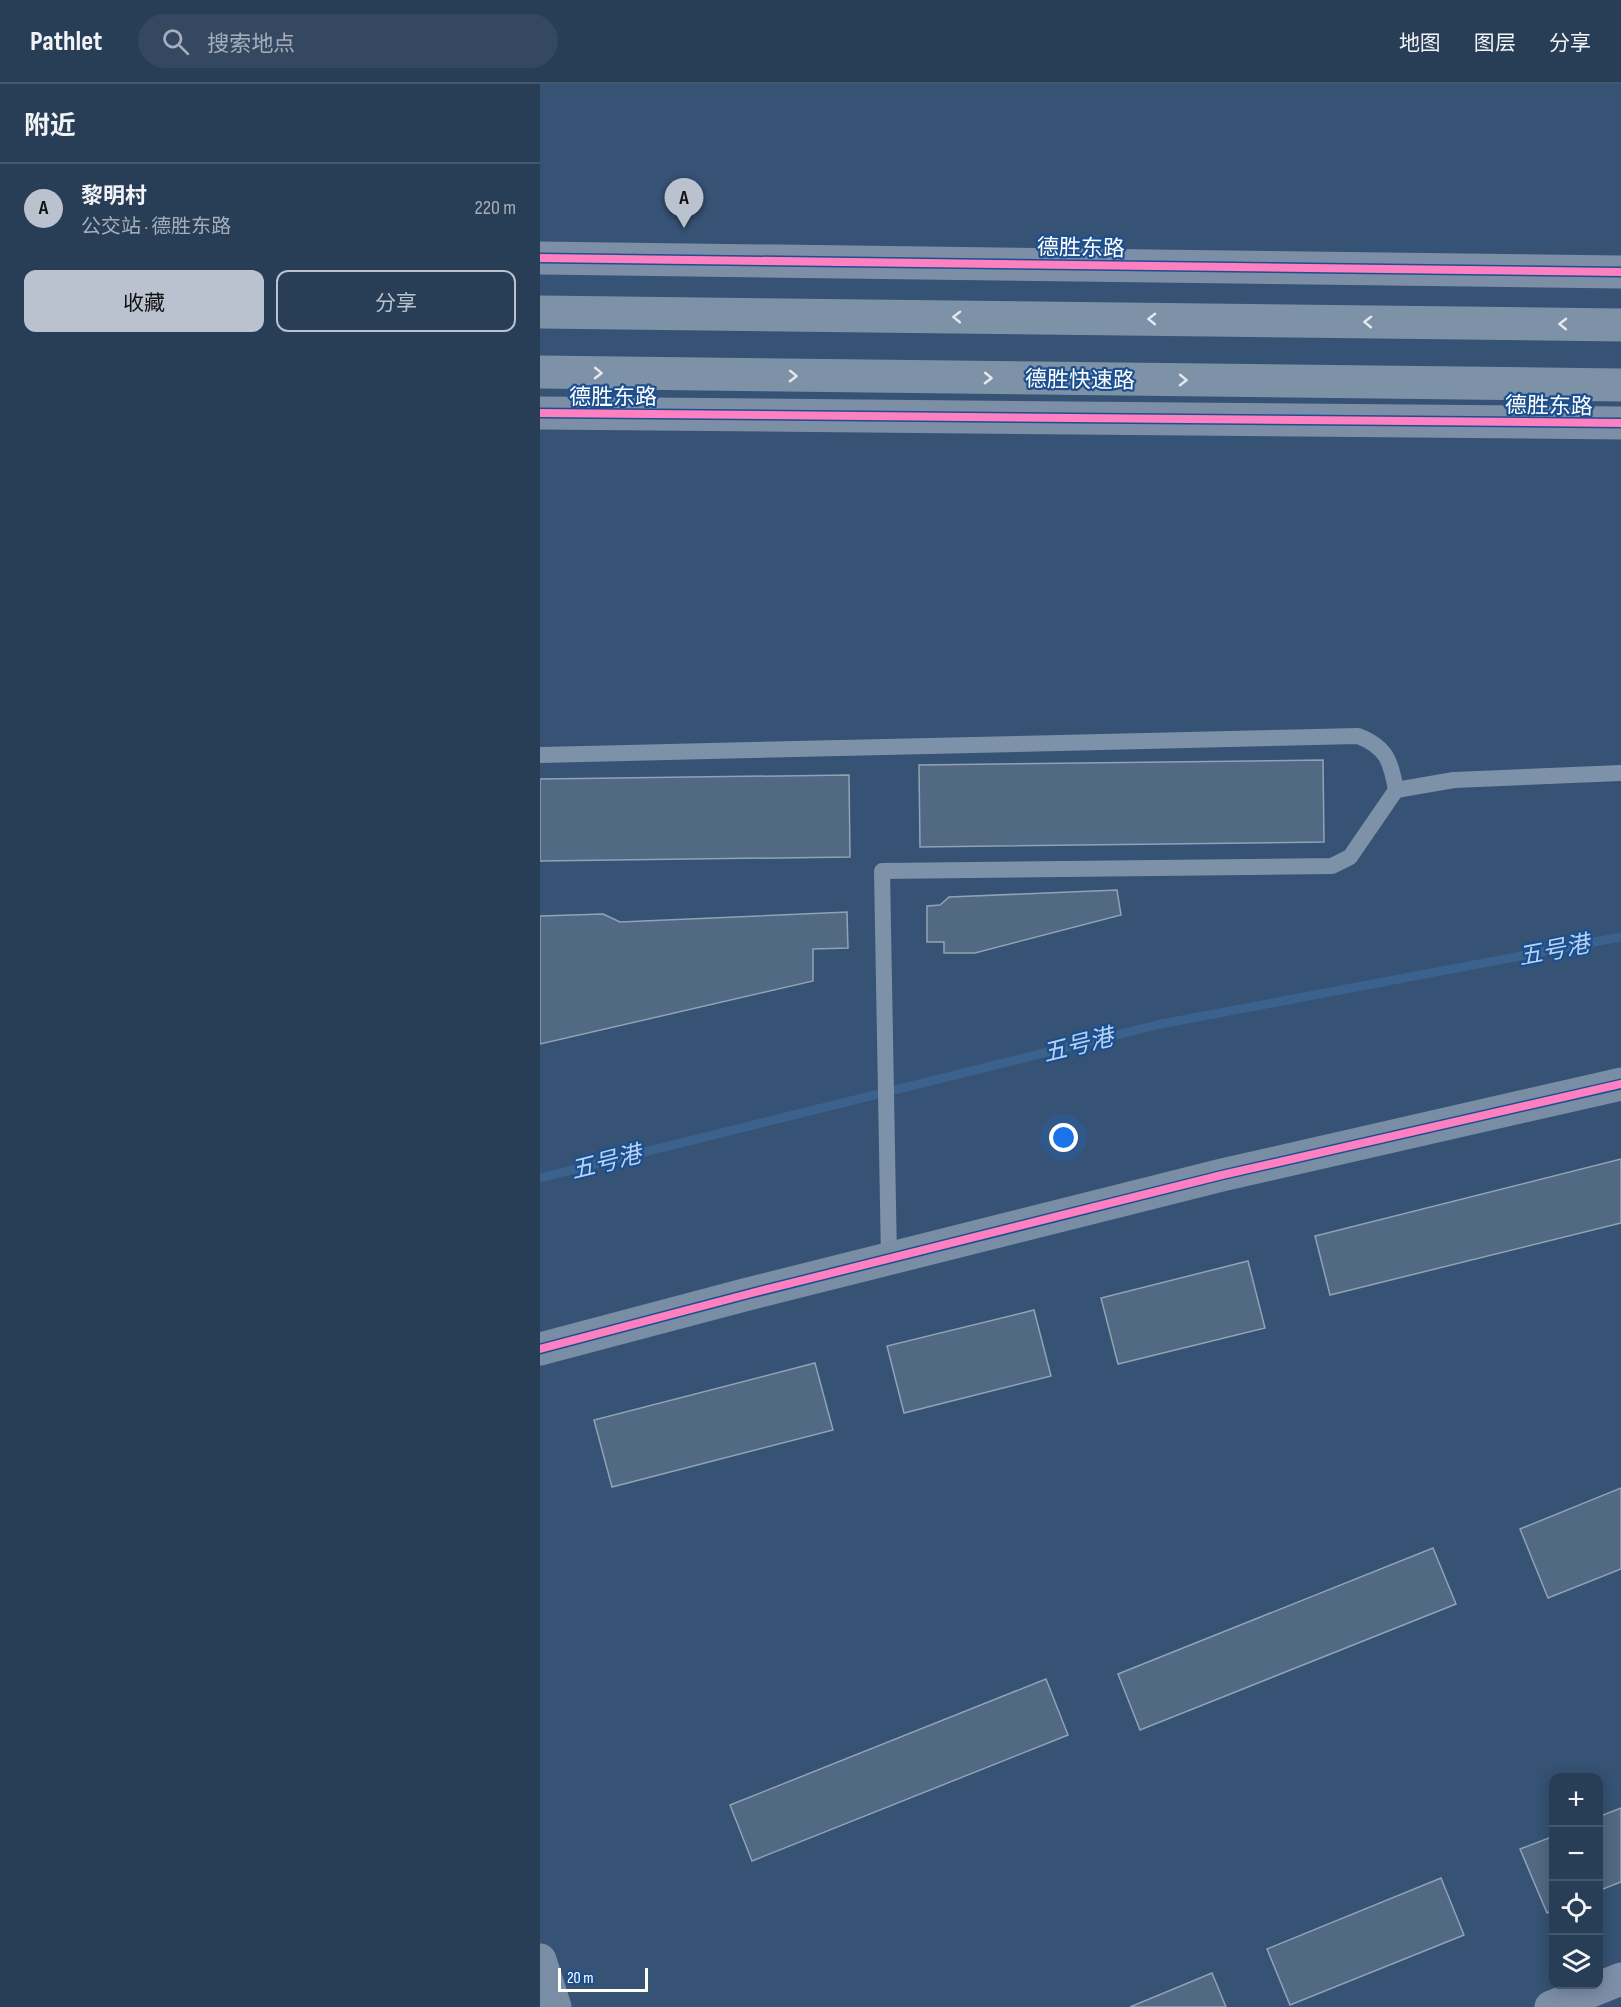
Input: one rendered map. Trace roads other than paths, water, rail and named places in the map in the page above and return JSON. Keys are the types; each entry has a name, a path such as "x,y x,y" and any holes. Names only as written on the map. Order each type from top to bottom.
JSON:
{"highway":[{"path":"540,312 1621,325"},
{"name":"德胜快速路","path":"540,372 1621,385"}],"main road":[{"name":"德胜东路","path":"540,258 1621,272"},
{"name":"德胜东路","path":"540,413 1621,423"},
{"path":"1551,2007 1621,1979"}],"street":[{"path":"540,1349 1222,1175 1621,1084"},
{"path":"540,1960 555,2007"}],"lane":[{"path":"540,755 1358,736 1371,741 1391,762 1396,790 1350,858 1332,866 882,872 889,1259"},
{"path":"1396,790 1454,780 1621,773"}],"waterway":[{"name":"五号港","path":"540,1178 1161,1024 1621,937"}],"place":[{"name":"黎明村","path":"684,228"}]}
